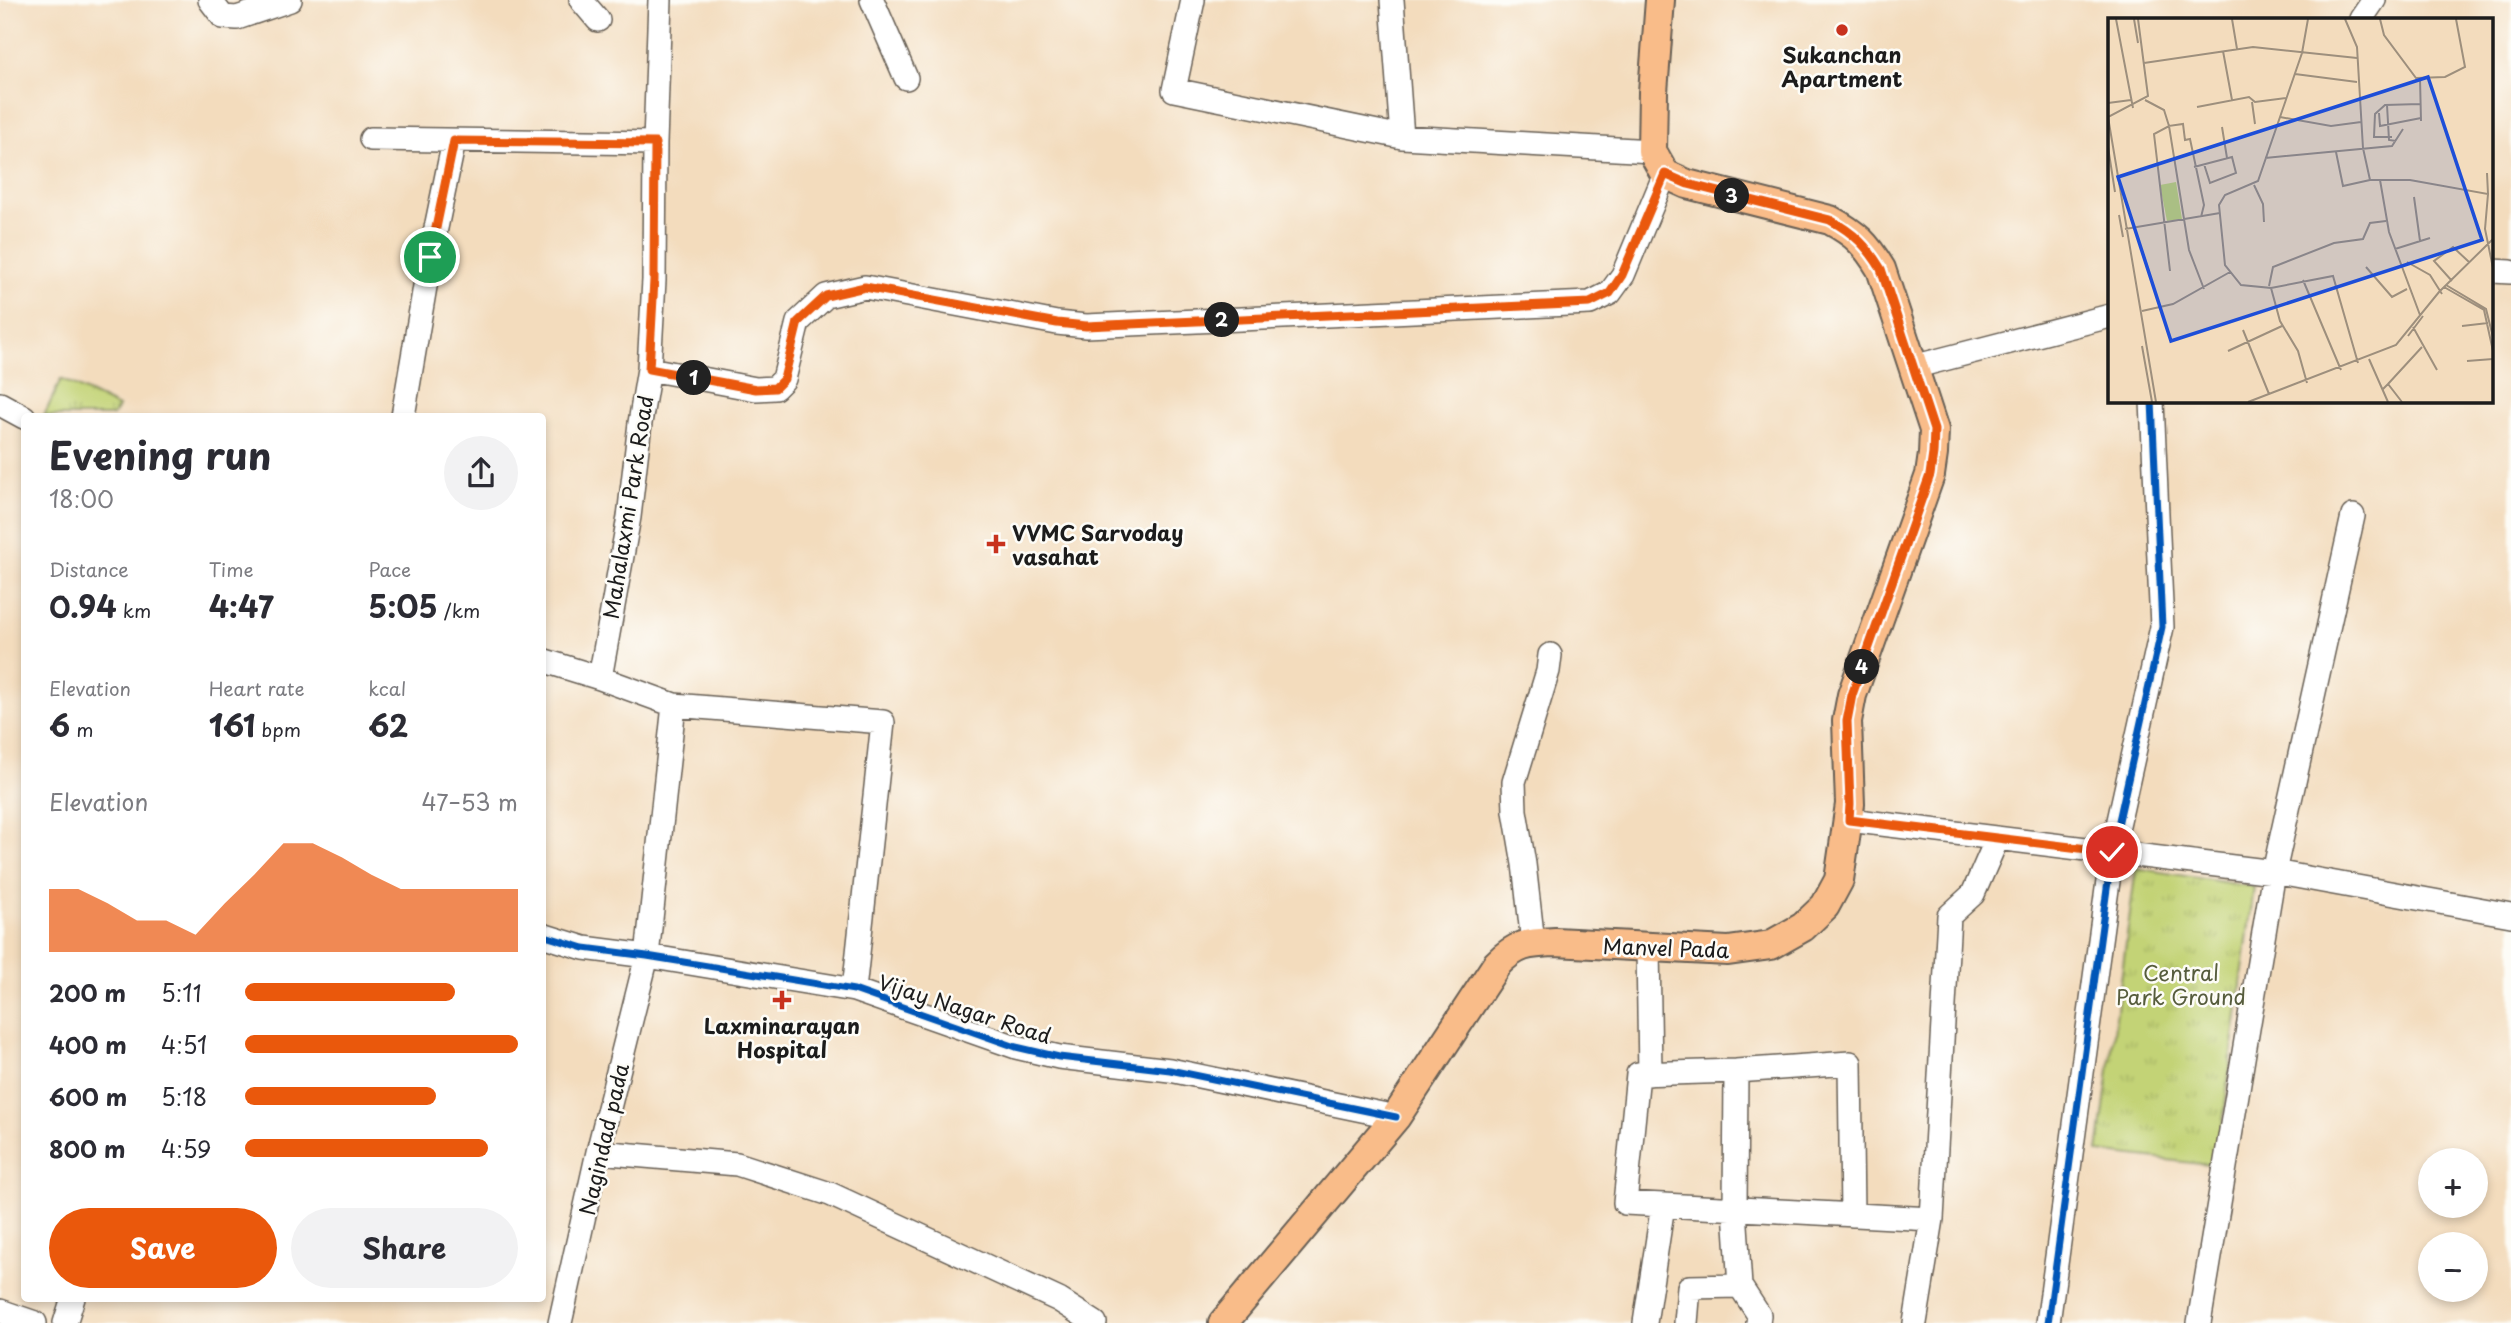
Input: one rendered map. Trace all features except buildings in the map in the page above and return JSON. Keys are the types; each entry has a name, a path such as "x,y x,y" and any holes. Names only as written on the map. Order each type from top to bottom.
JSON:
{"main road":[{"path":"1658,163 1653,92 1660,0"},
{"name":"Manvel Pada","path":"1223,1323 1396,1117 1497,964 1512,949 1533,943 1728,951 1771,945 1803,927 1825,906 1839,880 1849,820 1847,721 1852,695 1930,475 1934,430 1881,269 1868,247 1850,231 1830,220 1688,184 1658,163"}],"street":[{"path":"210,0 223,17 237,18 290,0"},
{"path":"581,0 598,20"},
{"name":"Mahalaxmi Park Road","path":"600,678 629,517 649,369 654,280 660,0"},
{"path":"872,0 906,78"},
{"path":"649,369 756,389 775,388 784,379 798,322 826,296 865,287 1086,326 1590,303 1610,293 1622,275 1658,163 1402,137 1174,90 1193,0"},
{"path":"1392,0 1402,137"},
{"path":"2362,18 2374,0"},
{"path":"371,139 655,143"},
{"path":"404,413 425,285 454,141"},
{"path":"1913,368 2108,317"},
{"path":"2048,1323 2112,852 2162,627 2152,402"},
{"path":"0,404 21,415"},
{"path":"2199,1323 2274,872 2353,516"},
{"path":"1533,943 1515,811 1514,782 1548,671 1550,655"},
{"path":"546,661 674,705 883,722 854,990"},
{"name":"Nagindad pada","path":"560,1323 598,1152 648,956 674,705"},
{"path":"1849,820 2274,872 2511,915"},
{"path":"1915,1323 1932,1219 1949,916 1973,894 1997,839"},
{"name":"Vijay Nagar Road","path":"546,936 584,948 854,990 1016,1047 1059,1056 1170,1070 1396,1117"},
{"path":"1648,947 1650,1074"},
{"path":"1852,1215 1850,1063 1637,1074 1625,1203 1735,1210 1932,1219"},
{"path":"1735,1071 1735,1210 1740,1286 1759,1315 1758,1323"},
{"path":"598,1152 737,1164 830,1194 1059,1300 1096,1323"},
{"path":"1645,1323 1663,1205"},
{"path":"1686,1323 1689,1287 1740,1286"},
{"path":"65,1323 72,1302"},
{"path":"0,1311 35,1323"}],"green space":[{"path":"61,379 118,407 115,413 45,413"},
{"name":"Central Park Ground","path":"2136,868 2254,887 2217,1166 2098,1152"}],"cycle path":[{"path":"649,369 756,389 775,388 784,379 798,322 826,296 865,287 1086,326 1590,303 1610,293 1623,275 1665,174"},
{"path":"2048,1323 2112,852 2162,627 2152,402"},
{"path":"546,936 584,948 854,990 1016,1047 1059,1057 1170,1070 1396,1117"}],"place":[{"name":"Sukanchan Apartment","path":"1842,30"},
{"name":"VVMC Sarvoday vasahat","path":"996,544"},
{"name":"Laxminarayan Hospital","path":"782,1000"}],"route":[{"path":"430,257 454,141 655,143 654,280 649,369 756,389 775,388 784,379 798,322 826,296 865,287 1086,326 1590,303 1610,293 1622,275 1665,174 1688,184 1830,220 1850,231 1868,247 1881,269 1934,430 1930,475 1852,695 1847,721 1849,820 2112,852"}]}
